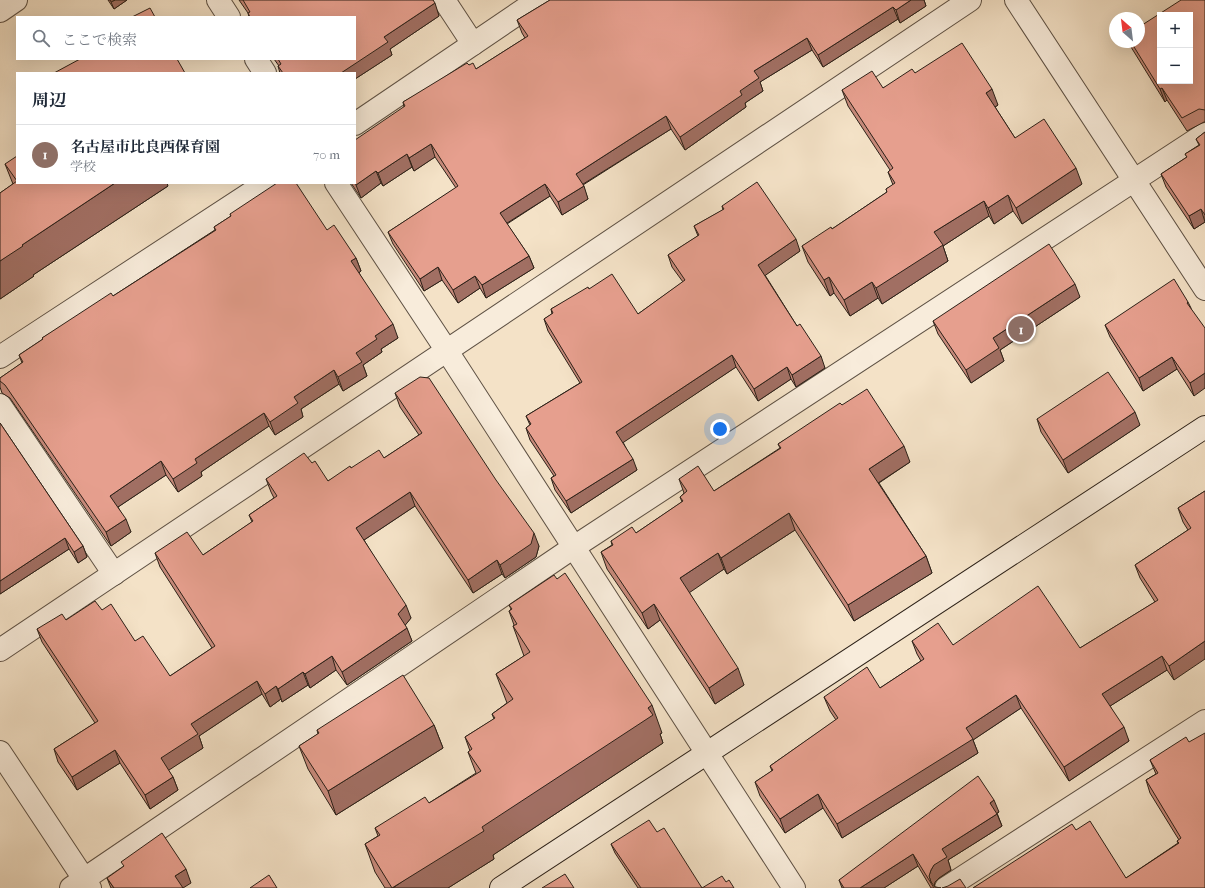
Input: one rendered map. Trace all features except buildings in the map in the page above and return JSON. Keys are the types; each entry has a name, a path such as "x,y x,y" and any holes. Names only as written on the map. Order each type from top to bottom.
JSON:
{"street":[{"path":"0,11 16,0"},
{"path":"218,0 228,16"},
{"path":"444,0 473,44"},
{"path":"356,123 538,0"},
{"path":"0,650 970,0"},
{"path":"1016,0 1205,289"},
{"path":"257,60 264,72"},
{"path":"0,752 81,885 574,547 1205,134"},
{"path":"0,357 264,184"},
{"path":"337,184 447,351 794,888"},
{"path":"0,405 114,574"},
{"path":"501,888 1205,427"},
{"path":"946,888 1205,721"}],"place":[{"name":"名古屋市比良西保育園","path":"1021,329"}]}
